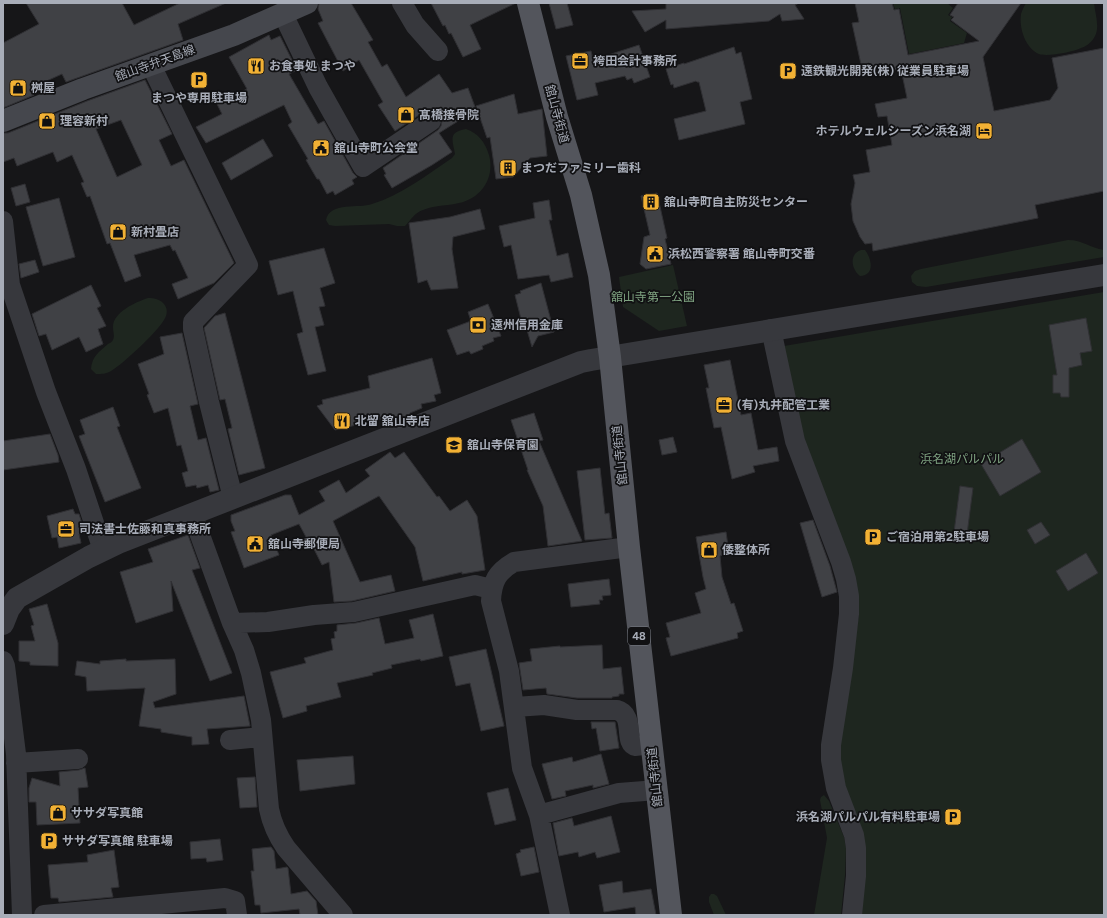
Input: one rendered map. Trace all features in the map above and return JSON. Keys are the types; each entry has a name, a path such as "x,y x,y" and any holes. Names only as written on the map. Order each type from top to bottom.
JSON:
{"main road":[{"name":"舘山寺弁天島線","path":"3,121 83,89 234,35 307,3"},
{"name":"舘山寺街道","path":"528,3 557,116 581,195 599,275 610,356 629,547 671,915"}],"street":[{"path":"402,3 415,25 438,51"},
{"path":"283,14 318,88 363,167 431,121"},
{"path":"151,65 248,265 193,322 193,330 209,402 234,498"},
{"path":"3,222 10,285 46,392 76,469 103,550"},
{"path":"3,624 9,609 17,598 103,550 571,366 610,356 1104,275"},
{"path":"771,330 795,442 841,562 849,596 850,614 831,745 831,760 836,788 854,835 856,848 856,876 852,915"},
{"path":"192,515 232,623 244,650 251,673 261,720 269,809 272,823 286,848 344,915"},
{"path":"560,915 539,815 522,768 509,671 491,601 491,589 503,568 514,562 629,547"},
{"path":"232,623 268,622 314,615 354,612 475,585 491,589"},
{"path":"3,661 5,666 16,762 22,915"},
{"path":"515,708 544,705 577,710 617,710 626,715 628,720 630,741 632,744 636,746 652,744"},
{"path":"230,740 262,737"},
{"path":"16,762 78,759"},
{"path":"539,815 619,793 657,790"},
{"path":"44,915 225,898 235,901 237,915"}],"green space":[{"path":"893,3 947,3 953,8 948,15 952,17 950,21 967,33 964,43 909,54 900,8 895,9"},
{"path":"1026,3 1094,3 1097,24 1095,36 1089,44 1077,50 1054,54 1039,54 1030,47 1022,31 1021,14"},
{"path":"466,129 474,133 483,142 489,155 490,163 488,179 485,185 474,196 459,203 427,208 420,211 405,226 389,224 329,225 326,220 333,210 372,204 383,200 414,184 452,158 455,154 453,141 454,135 460,130"},
{"path":"1068,240 1078,241 1104,250 1104,257 926,287 917,286 912,282 911,276 915,271 921,269"},
{"path":"865,250 871,266 868,273 860,276 853,266 853,258 857,252"},
{"name":"舘山寺第一公園","path":"673,265 687,326 659,331 623,307 619,277"},
{"name":"浜名湖パルパル","path":"1104,292 1104,915 861,915 840,759 840,746 859,614 804,439 784,346"},
{"path":"148,298 159,300 165,305 167,312 163,321 142,345 111,371 96,374 91,369 94,357 112,342 114,335 114,322 117,317 126,308"},
{"path":"824,795 829,801 844,837 846,848 841,915 814,915 827,838 820,800"},
{"path":"711,894 717,896 726,915 714,915 709,902 709,897"}],"building":[{"path":"26,3 122,3 134,25 180,3 226,3 178,24 183,40 66,82 62,74 31,88 34,95 3,108 3,43 39,24"},
{"path":"319,3 351,3 373,40 368,42 382,67 387,64 406,97 439,74 452,93 468,88 478,115 463,118 439,133 452,152 392,188 384,175 386,174 383,168 438,130 442,121 441,115 436,111 425,111 395,131 378,105 383,102 359,60 343,71 318,23 323,21 318,9"},
{"path":"431,3 516,3 470,25 481,49 463,57 451,33 449,34 445,25 443,26"},
{"path":"549,3 567,3 573,25 556,29"},
{"path":"666,3 799,3 795,5 804,19 782,21 780,14 769,21 666,29 666,20 645,32 632,11 666,9"},
{"path":"855,3 892,3 894,10 899,9 908,55 979,41 951,20 954,17 950,15 958,3 1021,3 983,57 994,111 1050,100 1058,88 1052,58 1104,48 1104,191 1035,205 1038,218 873,251 872,243 865,244 853,221 851,204 855,183 853,175 870,172 866,150 892,145 887,116 878,117 875,104 907,98 901,69 872,75 870,67 862,69 852,23 859,22"},
{"path":"269,35 271,40 280,36 297,70 289,74 318,124 324,121 353,173 357,177 352,180 354,184 335,195 333,191 327,194 306,160 308,159 288,125 292,122 284,105 206,143 196,127 222,114 217,104 247,89 229,57"},
{"path":"639,45 650,77 634,83 632,78 627,80 625,76 595,83 598,95 577,100 566,56 591,51 593,60"},
{"path":"734,47 736,54 741,52 752,99 740,102 745,124 679,140 674,119 706,111 699,82 696,81 674,88 673,84 671,85 666,69"},
{"path":"145,80 172,134 159,140 171,166 184,160 234,263 214,283 178,299 172,284 188,278 175,250 173,251 170,245 134,255 141,276 125,282 110,243 107,244 90,196 87,197 81,183 84,182 72,155 57,162 53,152 17,166 14,158 3,162 3,133 8,133 87,101","holes":["121,120 142,165 117,177 96,129"]},
{"path":"514,94 518,114 542,109 547,156 530,158 513,177 496,179 490,137 487,138 476,106"},
{"path":"263,139 273,156 231,180 222,163"},
{"path":"25,184 30,202 16,206 11,188"},
{"path":"657,193 671,264 646,269 640,264 644,237 650,235 641,196"},
{"path":"59,198 75,257 43,266 26,207"},
{"path":"549,200 552,220 549,220 557,256 568,253 573,277 551,282 549,275 518,279 511,245 504,247 499,226 535,218 533,203"},
{"path":"480,209 485,229 453,237 452,249 458,288 431,290 427,280 418,283 409,223 450,217"},
{"path":"324,248 335,283 320,288 325,306 319,307 324,325 315,327 326,371 308,375 297,334 303,332 293,291 278,295 269,261"},
{"path":"35,260 39,272 21,278 19,264"},
{"path":"541,283 554,332 538,336 532,347 527,330 524,331 515,295 521,293 520,291"},
{"path":"91,285 101,306 97,308 106,326 98,329 103,344 86,352 79,337 52,350 46,334 39,336 32,314"},
{"name":"遠州信用金庫","path":"488,304 501,336 493,338 494,341 482,346 483,349 471,354 469,351 457,355 447,330 471,321 468,312"},
{"path":"225,313 265,468 239,475 228,429 232,428 225,399 220,400 204,328 215,316"},
{"path":"1086,318 1092,351 1080,353 1082,365 1069,368 1069,397 1061,397 1060,393 1053,393 1053,375 1057,375 1049,325"},
{"path":"182,333 198,404 190,406 198,440 206,438 219,490 210,492 208,485 197,488 196,485 186,487 182,473 188,471 181,445 177,446 168,408 154,413 138,364 164,354 160,337"},
{"path":"432,358 441,393 434,395 436,401 421,404 422,408 410,413 411,415 392,422 390,417 335,430 317,406 323,404 322,400 370,388 368,376"},
{"path":"730,360 741,415 751,413 758,450 777,447 779,461 753,466 755,472 732,479 721,427 714,428 706,388 709,388 704,365"},
{"path":"113,407 120,426 117,427 141,488 105,502 79,436 85,434 80,420"},
{"path":"534,413 543,440 539,441 582,541 548,546 543,506 527,470 511,420"},
{"path":"50,434 59,462 3,470 3,441"},
{"path":"673,437 677,452 662,455 659,440"},
{"path":"1022,439 1041,472 1000,496 981,464"},
{"path":"390,452 395,458 404,452 437,497 439,496 450,511 467,500 477,516 485,570 462,574 462,572 423,581 415,547 379,496 333,521 360,582 391,575 395,591 352,601 334,602 329,562 322,565 299,524 271,535 279,555 244,568 231,532 235,531 231,521 231,515 285,495 291,495 299,515 325,501 319,491 339,480 346,493 370,476 365,470"},
{"path":"600,468 605,514 609,513 612,538 585,540 577,471"},
{"path":"960,486 973,488 966,542 953,540"},
{"path":"73,509 75,514 79,514 85,533 79,534 81,543 59,548 57,537 52,538 47,516"},
{"path":"813,520 830,566 837,592 822,597 800,523"},
{"path":"1041,522 1050,535 1035,544 1027,530"},
{"path":"726,532 728,546 721,548 722,555 720,556 722,577 731,604 734,603 743,631 737,633 738,638 671,656 666,638 670,637 666,623 701,613 695,593 706,589 696,537"},
{"path":"188,535 200,568 192,570 232,673 210,681 171,581 173,611 136,623 120,572 153,562 148,549"},
{"path":"1086,553 1098,573 1068,591 1056,571"},
{"path":"609,579 611,595 602,596 603,600 599,600 600,604 571,607 568,584"},
{"path":"47,604 58,643 58,666 30,665 30,662 19,661 19,641 35,641 31,626 34,625 29,609"},
{"path":"433,614 443,656 391,665 392,668 372,673 373,675 337,683 341,697 306,706 307,711 283,718 270,672 306,663 304,658 333,650 331,639 335,638 334,632 337,631 337,625 379,618 385,644 414,638 409,620"},
{"path":"602,645 603,669 621,667 624,694 619,694 619,696 612,698 577,698 547,694 546,688 523,690 519,663 532,661 530,649 560,646"},
{"path":"486,649 504,726 481,731 470,683 456,686 449,657"},
{"path":"126,659 126,661 175,659 176,694 153,702 155,708 244,696 250,726 207,729 209,744 192,745 192,737 161,732 161,729 139,726 145,688 87,691 86,677 75,675 77,661 100,664 100,661"},
{"path":"591,722 615,722 619,748 600,751 596,728 592,729"},
{"path":"601,754 609,784 593,788 593,785 565,791 566,796 552,799 542,764 572,757 573,762"},
{"path":"353,756 355,784 300,791 297,760"},
{"path":"85,768 88,787 78,788 80,823 37,825 36,802 29,802 29,788 32,778 60,786 59,772"},
{"path":"255,777 257,807 240,808 237,778"},
{"path":"508,788 516,820 495,825 487,793"},
{"path":"611,816 620,852 597,858 595,852 579,857 578,852 559,856 553,823 572,818 574,826"},
{"path":"220,839 223,860 207,862 206,858 191,859 190,842"},
{"path":"271,847 274,851 276,869 288,868 291,894 307,891 316,901 318,915 300,915 299,909 261,913 260,905 255,905 251,871 254,871 252,849"},
{"path":"534,847 539,872 521,876 516,854 521,852 520,850"},
{"path":"114,850 119,887 111,888 113,897 59,902 58,898 51,898 48,865 88,862 87,855"},
{"path":"622,881 623,893 651,889 656,915 636,915 635,907 604,912 599,885"}],"place":[{"name":"袴田会計事務所","path":"580,61"},
{"name":"お食事処 まつや","path":"256,66"},
{"name":"遠鉄観光開発(株) 従業員駐車場","path":"788,71"},
{"name":"まつや専用駐車場","path":"199,80"},
{"name":"桝屋","path":"18,88"},
{"name":"髙橋接骨院","path":"406,115"},
{"name":"理容新村","path":"47,121"},
{"name":"ホテルウェルシーズン浜名湖","path":"984,131"},
{"name":"舘山寺町公会堂","path":"321,148"},
{"name":"まつだファミリー歯科","path":"508,168"},
{"name":"舘山寺町自主防災センター","path":"651,202"},
{"name":"新村畳店","path":"118,232"},
{"name":"浜松西警察署 館山寺町交番","path":"655,254"},
{"name":"遠州信用金庫","path":"478,325"},
{"name":"(有)丸井配管工業","path":"724,405"},
{"name":"北留 舘山寺店","path":"342,421"},
{"name":"舘山寺保育園","path":"454,445"},
{"name":"司法書士佐藤和真事務所","path":"66,529"},
{"name":"ご宿泊用第2駐車場","path":"873,537"},
{"name":"舘山寺郵便局","path":"255,544"},
{"name":"倭整体所","path":"709,550"},
{"name":"ササダ写真館","path":"58,813"},
{"name":"浜名湖パルパル有料駐車場","path":"953,817"},
{"name":"ササダ写真館 駐車場","path":"49,841"}]}
